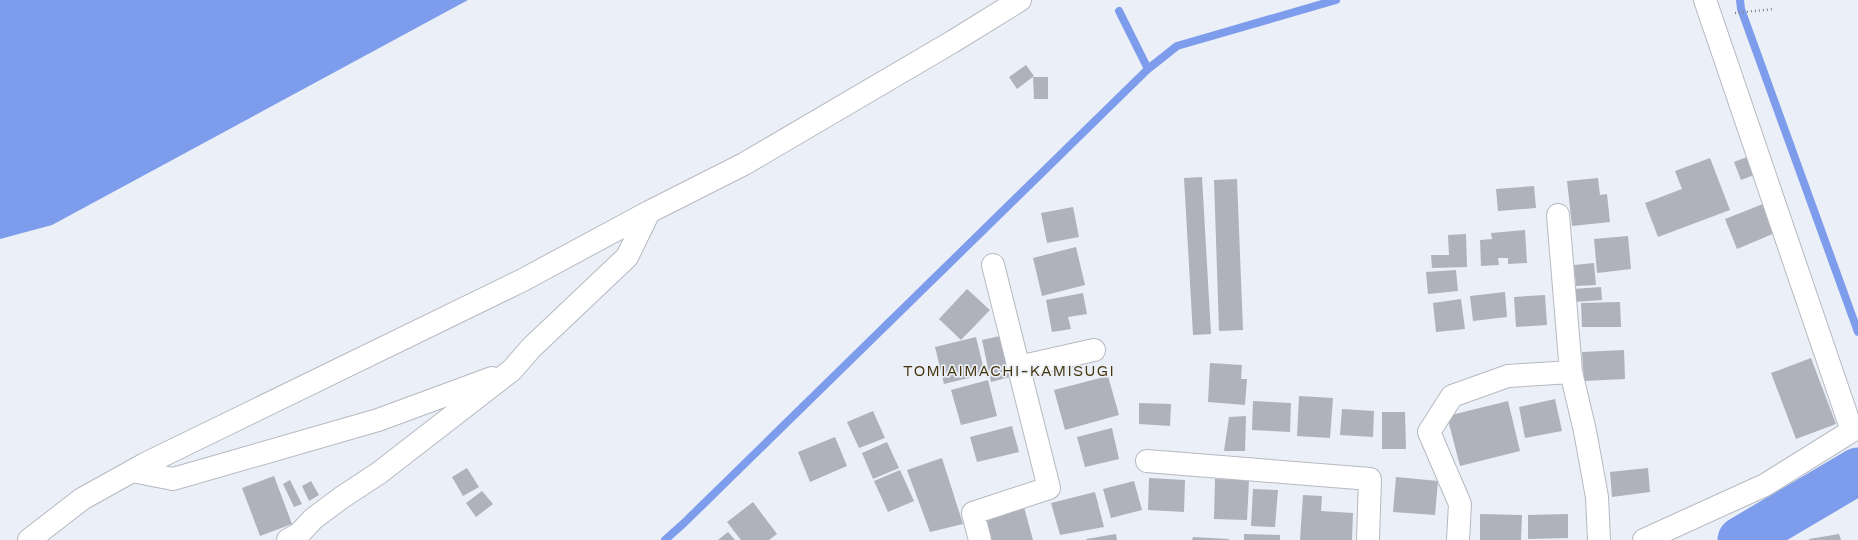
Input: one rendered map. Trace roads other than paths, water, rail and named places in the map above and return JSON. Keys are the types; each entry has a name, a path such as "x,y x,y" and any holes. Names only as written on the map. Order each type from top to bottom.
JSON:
{"street":[{"path":"29,540 82,499 132,471 521,281 649,212 744,164 946,46 1020,0"},
{"path":"1644,540 1765,485 1855,429 1708,8"},
{"path":"288,540 298,534 313,519 341,498 379,473 512,370 531,348 627,257 649,212"},
{"path":"1558,215 1571,372 1586,431 1594,482 1599,526 1599,540"},
{"path":"980,540 973,513 1049,488 993,265"},
{"path":"1018,367 1094,350"},
{"path":"132,471 173,479 378,420 512,370"},
{"path":"1458,540 1460,504 1429,432 1441,412 1452,396 1508,376 1571,372"},
{"path":"1147,461 1370,480 1368,540"}],"water":[{"path":"0,0 468,0 52,225 0,239"}],"waterway":[{"path":"1148,69 1177,46 1336,0"},
{"path":"1740,0 1741,9 1858,332"},
{"path":"665,540 1148,69 1119,11"},
{"path":"1741,540 1858,471"}],"district":[{"name":"TOMIAIMACHI-KAMISUGI","path":"1009,370"}]}
